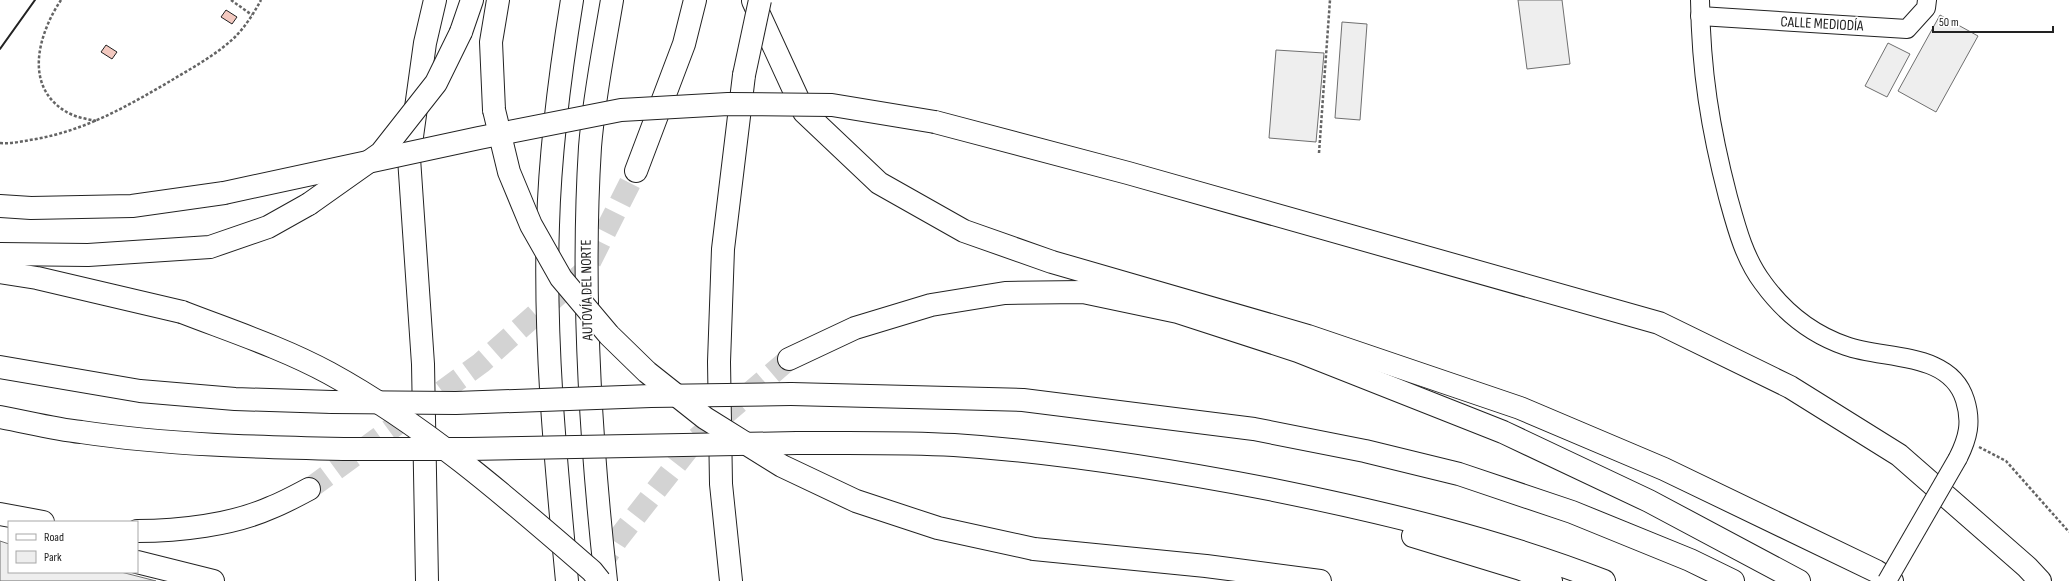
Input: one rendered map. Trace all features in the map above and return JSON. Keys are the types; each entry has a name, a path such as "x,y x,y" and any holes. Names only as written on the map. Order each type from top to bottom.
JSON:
{"highway":[{"path":"427,581 423,364 409,158 425,43 435,0"},
{"path":"0,254 88,255 210,247 268,227 309,204 381,153 436,83 461,32 472,0"},
{"path":"498,0 491,42 494,110 508,172 531,225 561,278 609,335 647,372 705,418 782,466 856,501 938,528 1034,549 1206,566 1320,581"},
{"path":"567,581 549,339 548,225 562,62 572,0"},
{"name":"AUTOVÍA DEL NORTE","path":"606,581 599,520 587,342 587,230 590,145 601,63 612,0"},
{"path":"636,171 684,44 695,0"},
{"path":"753,0 804,112 879,183 964,231 1052,262 1308,336 1520,408 1664,470 1876,571 1892,581"},
{"path":"731,581 721,484 719,362 723,248 744,75 760,0"},
{"path":"0,206 31,208 132,206 224,192 621,110 728,104 832,105 935,122 1143,177 1658,323 1790,387 1898,455 2040,581"},
{"path":"0,272 37,278 182,312 257,340 329,373 417,428 483,478 592,571 600,581"},
{"path":"789,359 855,328 930,305 1004,293 1083,292 1178,312 1298,351 1503,432 1649,501 1799,581"},
{"path":"0,367 140,390 234,399 332,402 456,403 651,396 791,394 1023,400 1254,429 1365,451 1459,474 1572,512 1690,560 1733,581"},
{"path":"0,417 80,432 226,446 344,449 468,449 797,443 953,445 1072,456 1207,477 1338,503 1461,534 1552,561 1604,581"},
{"path":"138,531 160,531 216,524 269,509 309,489"},
{"path":"1338,503 1362,520 1521,569 1551,581"},
{"path":"0,514 38,521"},
{"path":"138,562 213,581"}],"street":[{"name":"CALLE MEDIODÍA","path":"1700,8 1907,29 1926,8 1927,0"},
{"path":"1700,8 1701,50 1707,105 1718,159 1736,225 1747,255 1762,282 1779,303 1799,322 1818,334 1846,346 1938,367 1952,378 1963,393 1968,410 1970,425 1967,440 1887,581"}],"path":[{"path":"61,0 44,31 39,52 38,68 41,83 48,97 65,111 97,122"},
{"path":"232,0 252,15"},
{"path":"0,143 10,144 60,134 97,122 213,55 235,36 252,15 261,0"},
{"path":"1319,153 1330,0"},
{"path":"1967,440 2006,461 2069,532"}],"green space":[{"path":"1518,0 1562,0 1570,64 1527,69"},
{"path":"1940,15 1978,36 1936,112 1898,91"},
{"path":"1342,22 1367,24 1360,120 1335,118"},
{"path":"1888,43 1910,54 1887,97 1865,86"},
{"path":"1276,50 1324,53 1316,142 1269,138"},
{"path":"0,541 8,544 8,573 125,573 156,581 0,581"}],"building":[{"path":"226,10 237,17 232,24 221,17"},
{"path":"106,45 117,52 112,59 101,52"}],"tunnel":[{"path":"309,489 481,363 586,270 636,171"},
{"path":"598,570 617,540 696,439 789,359"}],"wall":[{"path":"0,49 35,0"}]}
